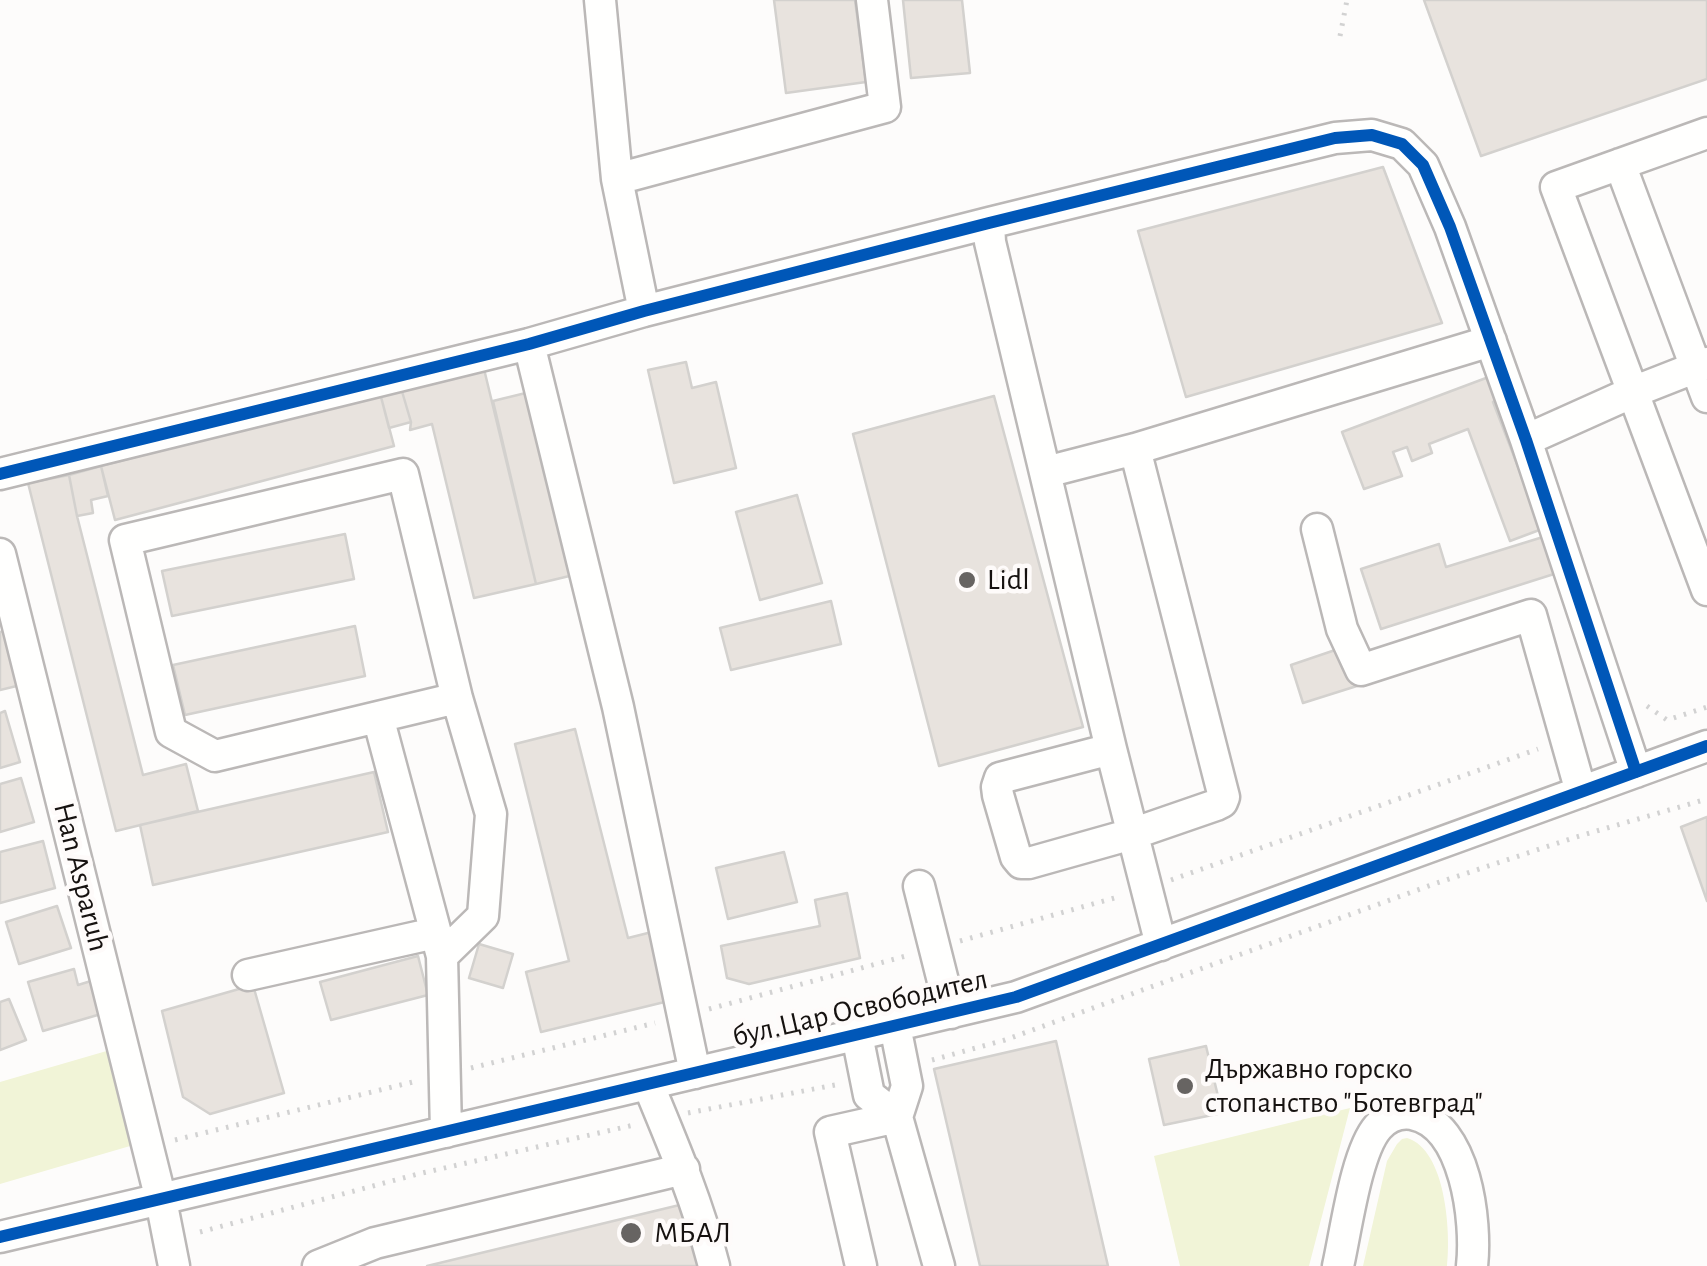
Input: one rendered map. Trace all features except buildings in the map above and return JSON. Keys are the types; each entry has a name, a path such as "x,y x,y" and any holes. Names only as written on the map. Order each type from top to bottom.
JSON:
{"street":[{"path":"600,0 616,180 644,311"},
{"path":"616,180 885,107 872,0"},
{"path":"0,474 529,344 644,311 1334,138 1372,136 1402,144 1423,165 1450,227 1526,440 1636,772"},
{"path":"1705,141 1620,164 1556,187 1707,590"},
{"path":"1620,164 1701,365 1707,397"},
{"path":"989,223 990,242 1160,945"},
{"path":"1046,472 1490,342"},
{"path":"529,344 618,707 695,1073"},
{"path":"1526,440 1701,365"},
{"path":"1111,749 1000,778 998,796 1020,863 1132,834 1216,805 1224,798 1135,449"},
{"path":"248,974 439,944 484,916 491,814 456,698 403,474 125,540 171,732 215,756 456,698"},
{"path":"1316,530 1342,630 1361,670 1531,615 1582,792"},
{"name":"Han Asparuh","path":"0,554 161,1200 174,1266"},
{"path":"378,717 439,944 446,1132"},
{"name":"бул.Цар Освободител","path":"0,1237 1016,997 1707,746"},
{"path":"920,886 950,1013"},
{"path":"895,1026 907,1086 897,1117 939,1266"},
{"path":"856,1035 869,1095 897,1117"},
{"path":"648,1084 684,1169 714,1266"},
{"path":"1338,1266 1363,1151 1391,1116 1407,1113 1426,1118 1455,1148 1470,1211 1472,1266"},
{"path":"861,1266 830,1132 897,1117"},
{"path":"318,1266 375,1243 684,1169"}],"path":[{"path":"1340,36 1347,0"},
{"path":"167,1142 683,1016 1147,889 1538,749"}],"green space":[{"path":"110,1050 137,1144 0,1184 0,1082"},
{"path":"1350,1108 1309,1266 1180,1266 1154,1156"},
{"path":"1407,1138 1420,1146 1438,1175 1448,1233 1447,1266 1363,1266 1387,1161 1397,1144"}],"cycle path":[{"path":"0,474 529,344 989,223 1335,138 1372,135 1402,144 1423,165 1450,227 1526,440 1636,772"},
{"path":"0,1237 1016,997 1707,746"}],"place":[{"name":"Lidl","path":"967,580"},
{"name":"Държавно горско стопанство \"Ботевград\"","path":"1185,1086"},
{"name":"МБАЛ","path":"631,1233"}]}
